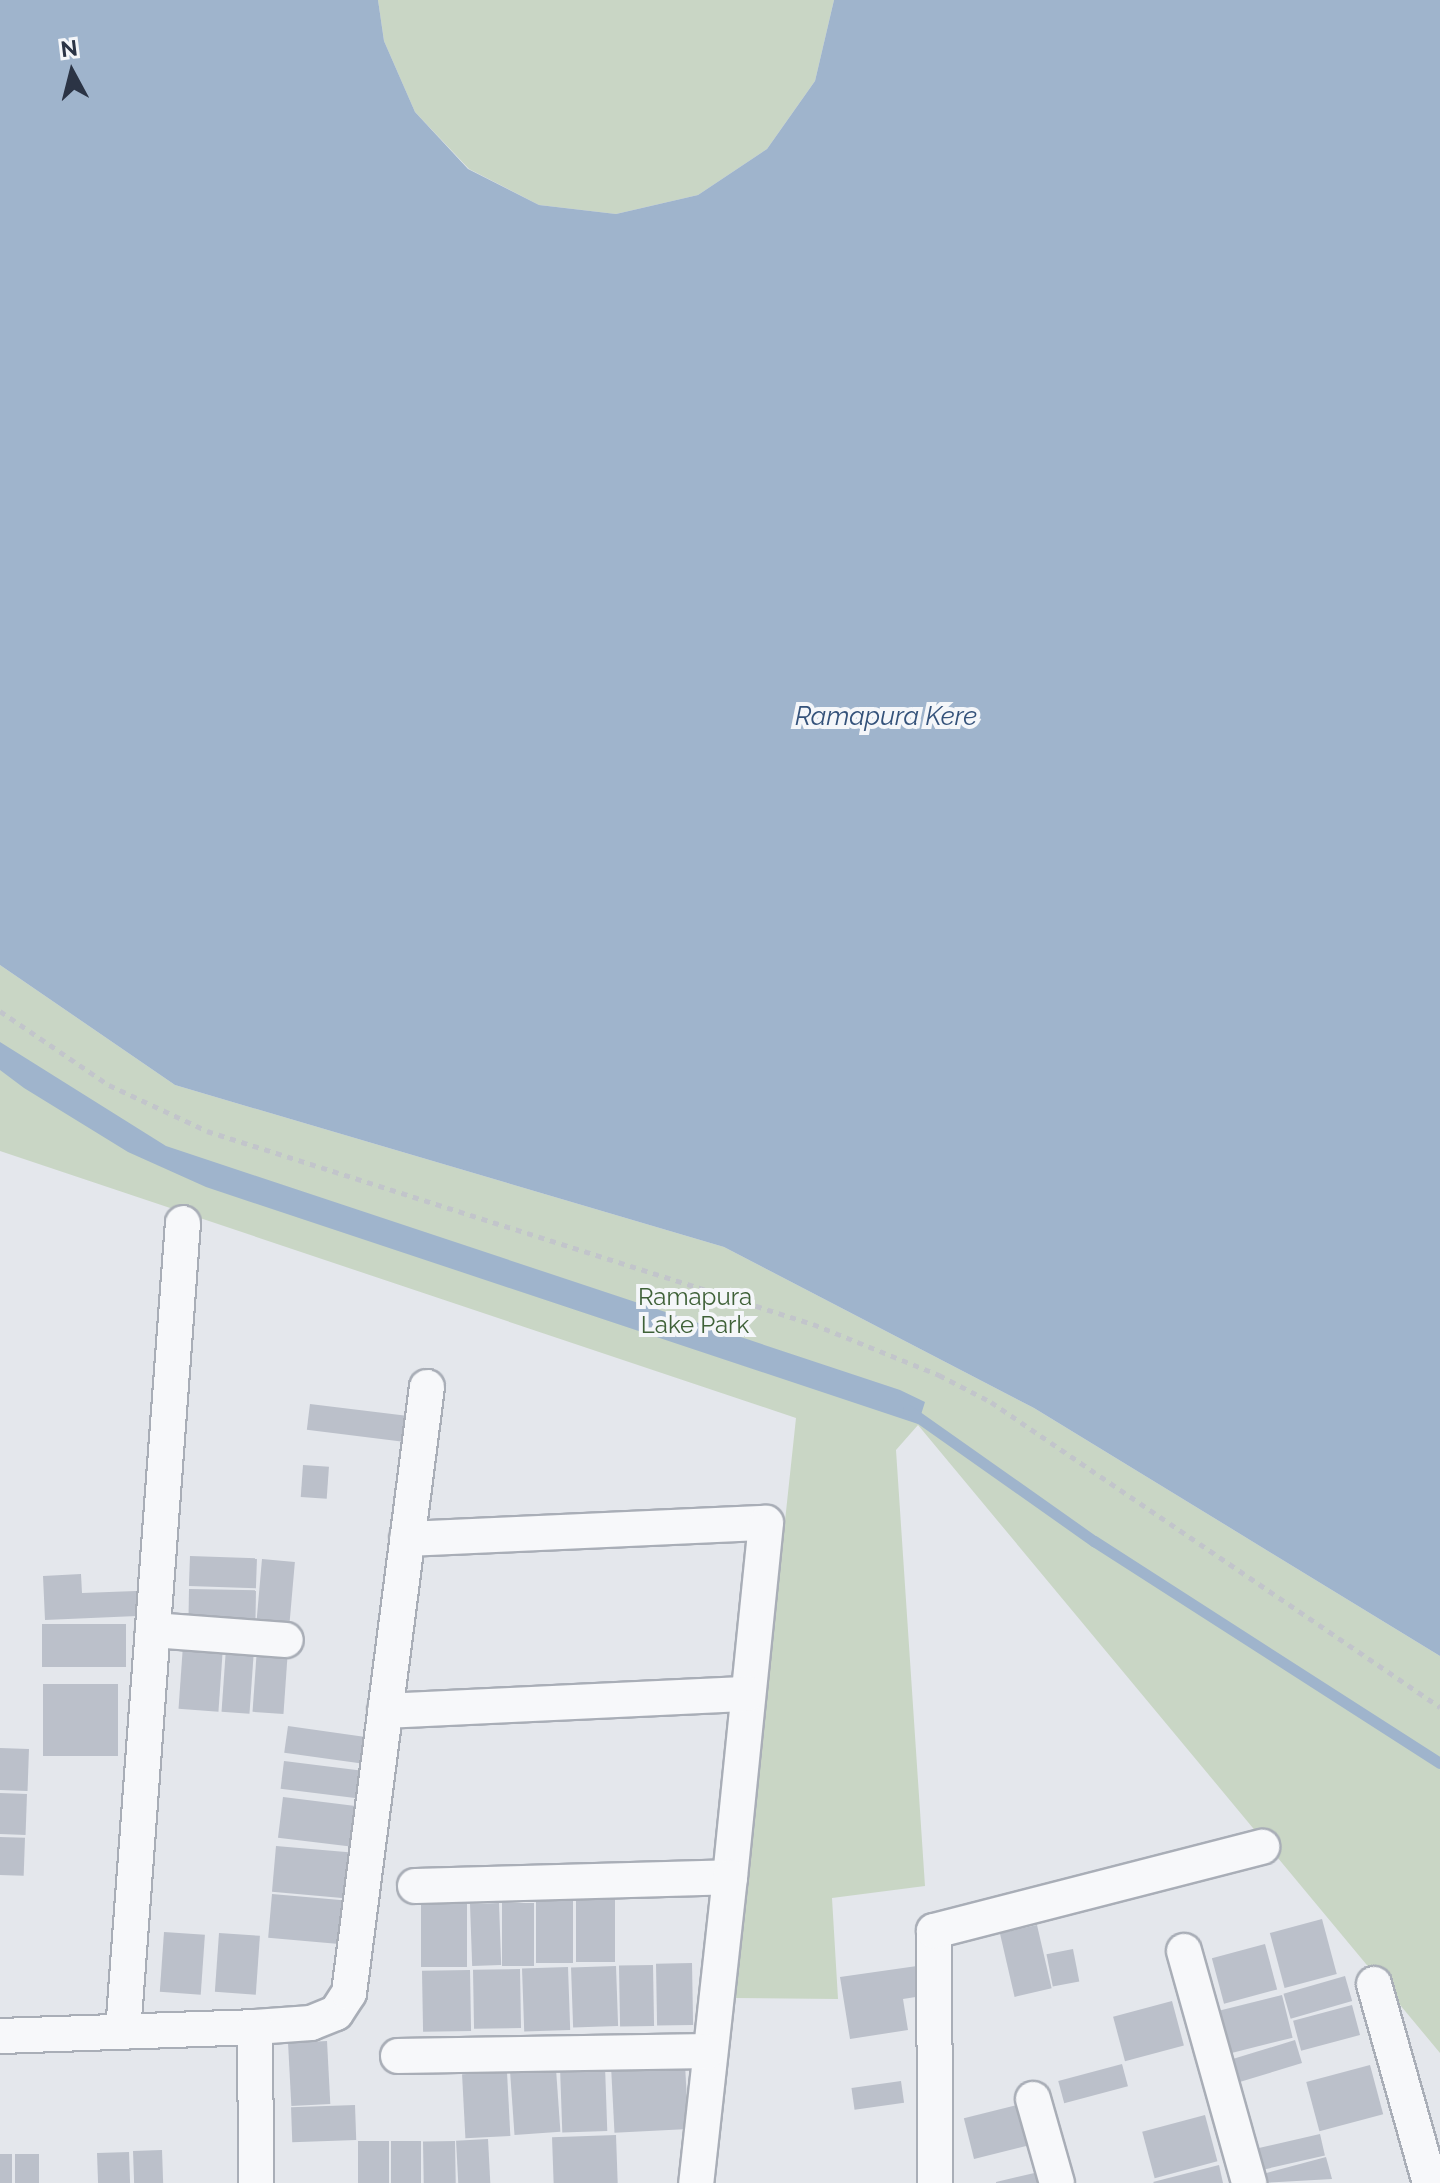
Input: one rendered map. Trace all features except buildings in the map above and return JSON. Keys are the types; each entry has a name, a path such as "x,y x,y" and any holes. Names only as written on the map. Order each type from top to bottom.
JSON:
{"street":[{"path":"123,2032 183,1223"},
{"path":"0,2036 255,2027 311,2023 336,2013 349,1993 427,1387"},
{"path":"407,1539 766,1523 696,2183"},
{"path":"153,1630 286,1640"},
{"path":"385,1711 748,1694"},
{"path":"935,2183 934,1931 1262,1847"},
{"path":"415,1886 730,1877"},
{"path":"1184,1951 1249,2183"},
{"path":"1374,1984 1430,2183"},
{"path":"255,2027 256,2183"},
{"path":"398,2056 708,2051"},
{"path":"1033,2099 1057,2183"}],"path":[{"path":"0,1011 109,1085 207,1131 813,1324 939,1375 991,1402 1440,1707"}],"green space":[{"path":"378,0 834,0 815,81 767,149 698,195 616,214 539,205 469,169 415,112 384,41"},
{"name":"Ramapura Lake Park","path":"0,965 175,1085 724,1247 1034,1408 1440,1656 1440,2053 918,1425 896,1450 925,1886 832,1898 838,1999 734,1998 796,1418 0,1151"}],"water":[{"name":"Ramapura Kere","path":"0,0 378,0 384,41 415,112 468,169 539,205 616,214 698,195 767,149 815,81 834,0 1440,0 1440,1656 1034,1408 724,1247 175,1085 0,965"},
{"path":"0,1042 166,1146 900,1390 925,1402 918,1424 206,1187 128,1152 24,1088 0,1070"}],"waterway":[{"path":"908,1410 1094,1541 1440,1763"}]}
